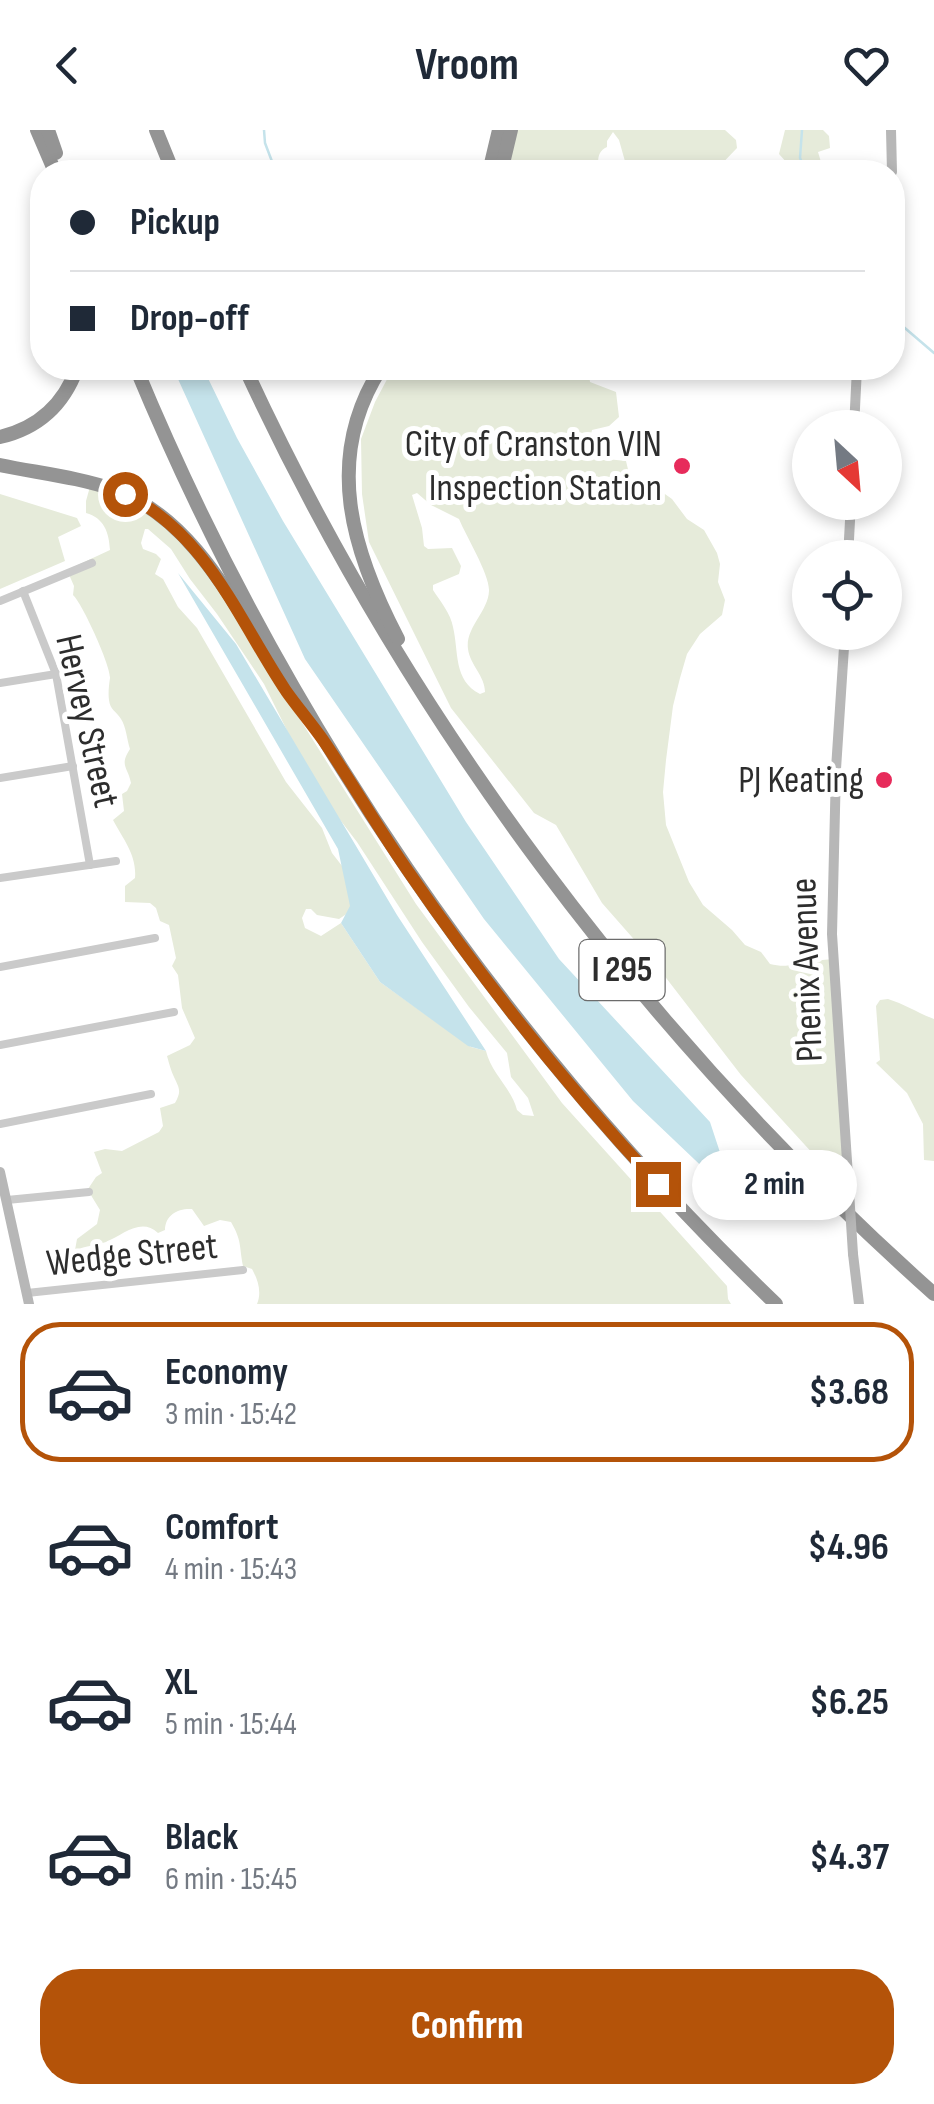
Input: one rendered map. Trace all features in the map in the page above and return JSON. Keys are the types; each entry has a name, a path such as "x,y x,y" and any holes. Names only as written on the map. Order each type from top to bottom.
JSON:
{"highway":[{"path":"38,130 49,160"},
{"path":"48,130 59,160"},
{"path":"152,130 161,160"},
{"path":"152,130 167,160"},
{"path":"492,160 499,130"},
{"path":"505,160 511,130"},
{"path":"0,437 24,430 53,409 72,380"},
{"path":"142,380 220,551 324,741"},
{"name":"I 295","path":"250,380 339,554 385,634 493,801 565,899 722,1086 862,1228 934,1294"},
{"path":"374,380 354,428 347,476 350,506 360,549 379,600 442,724"},
{"path":"0,465 113,489 146,505 187,538 408,871 518,1022 636,1161 776,1304"}],"main road":[{"path":"891,130 892,160"},
{"path":"855,410 856,380"},
{"name":"Phenix Avenue","path":"843,650 832,934 852,1254 859,1304"},
{"path":"0,1172 28,1299"}],"street":[{"path":"0,600 92,563"},
{"name":"Hervey Street","path":"23,591 56,674 90,865"},
{"path":"0,683 56,674"},
{"path":"0,778 73,766"},
{"path":"0,878 116,861"},
{"path":"0,967 155,938"},
{"path":"0,1046 174,1012"},
{"path":"0,1124 151,1094"},
{"path":"6,1200 89,1192"},
{"name":"Wedge Street","path":"28,1299 243,1270"}],"green space":[{"path":"510,130 725,130 736,140 737,148 726,160 625,160 613,132 598,160 503,160"},
{"path":"785,130 823,130 829,136 830,148 818,152 820,160 784,160 779,154"},
{"path":"387,380 590,380 616,392 619,417 609,426 592,430 587,452 597,458 626,461 632,486 655,487 704,530 717,553 718,582 725,600 722,615 700,634 687,654 680,678 666,760 666,825 689,882 703,905 745,945 761,952 770,964 789,965 798,957 812,961 833,959 847,1191 741,1075 653,961 602,903 556,825 534,813 451,708 369,542 362,494 361,439","holes":["417,493 459,519 482,566 489,591 468,641 469,655 484,686 485,692 480,694 461,673 452,622 433,590 433,585 459,574 461,566 452,548 424,546 412,495"]},
{"path":"91,483 172,524 258,645 286,697 416,904 562,1103 727,1286 731,1304 257,1304 258,1282 252,1269 243,1266 239,1239 231,1222 220,1220 204,1226 192,1209 173,1214 165,1230 158,1233 139,1227 75,1250 77,1239 97,1224 100,1210 86,1192 102,1173 94,1152 122,1151 159,1132 163,1126 160,1108 175,1103 179,1092 167,1056 190,1045 195,1038 182,1008 178,975 172,966 176,958 169,925 160,921 150,903 125,902 125,886 135,878 134,862 113,820 124,811 122,794 131,783 125,763 130,749 123,722 110,703 106,661 73,595 74,586 67,570 110,550 104,527 86,513","holes":["148,529 171,549 217,614 264,684 315,787 357,842 422,942 507,1053 511,1077 528,1098 534,1116 517,1110 486,1051 471,1047 380,982 341,923 321,936 305,928 302,918 306,909 339,919 348,913 360,889 332,853 322,828 286,782 197,628 178,607 163,579 155,574 161,559 143,549 141,543"]},
{"path":"0,494 77,518 81,526 58,537 65,561 0,589"},
{"path":"888,999 934,1019 934,1161 924,1160 923,1124 907,1093 876,1063 880,1060 876,1006 880,1000"}],"water":[{"path":"178,380 209,380 283,521 466,822 559,959 710,1122 735,1198 633,1101 484,919 305,659"},
{"path":"178,573 236,644 397,915 486,1051 468,1046 380,982 341,923 350,906 338,849"}],"waterway":[{"path":"264,130 271,160"},
{"path":"801,160 802,130"},
{"path":"905,328 934,353"}],"place":[{"name":"City of Cranston VIN Inspection Station","path":"682,466"},
{"name":"PJ Keating","path":"884,780"}],"route":[{"path":"125,494 167,519 187,538 443,922 575,1091 658,1184"}]}
